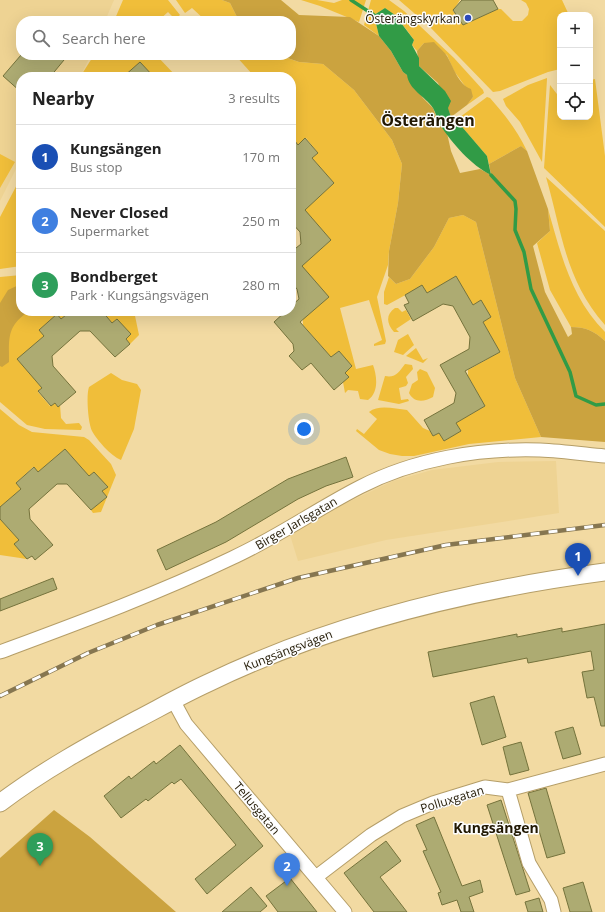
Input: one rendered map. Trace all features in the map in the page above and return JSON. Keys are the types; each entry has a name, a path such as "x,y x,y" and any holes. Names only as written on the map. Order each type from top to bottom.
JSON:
{"street":[{"name":"Birger Jarlsgatan","path":"0,652 86,620 250,550 361,486 407,468 462,455 502,451 540,450 605,456"},
{"name":"Kungsängsvägen","path":"0,803 65,760 173,700 208,682 272,655 366,622 424,606 503,588 605,572"},
{"name":"Tellusgatan","path":"173,700 186,724 345,912"},
{"name":"Polluxgatan","path":"316,877 345,854 402,816 432,803 485,787 508,790 605,764"},
{"path":"508,790 530,863 550,900 554,912"}],"shaded area":[{"path":"0,0 114,0 107,16 16,16 16,60 88,60 82,72 16,72 16,169 0,201"},
{"path":"123,0 168,0 180,15 172,16 168,12 164,16 116,16"},
{"path":"176,0 222,0 230,3 236,16 201,16 192,8 185,13"},
{"path":"222,0 281,0 299,15 350,17 379,36 391,51 403,72 407,75 423,98 433,108 439,124 447,133 451,151 460,173 480,169 491,175 489,164 521,146 527,151 548,209 550,231 533,246 545,292 568,337 572,334 571,327 576,327 590,330 605,341 605,442 541,437 515,378 476,222 463,215 449,218 434,247 410,279 396,284 388,276 389,251 398,203 402,164 392,140 354,90 323,64 299,62 293,60 296,60 296,16 236,16 230,3"},
{"path":"301,0 317,0 334,3 342,0 366,0 359,22"},
{"path":"371,0 389,0 404,11 454,58 484,93 467,105 473,97 454,71 447,55 424,43 417,51 412,45 414,40 397,19 385,8 374,15 379,36 364,25"},
{"path":"399,0 460,0 453,11 463,25 498,9 501,9 513,21 522,21 528,15 529,9 526,3 521,0 562,0 568,12 557,12 557,70 500,91 493,92 429,26"},
{"path":"385,8 395,15 414,40 412,45 419,58 419,66 445,91 451,101 448,108 451,117 457,121 487,156 491,175 476,166 451,139 440,125 433,108 411,85 407,75 403,72 391,51 379,36 374,15"},
{"path":"434,42 447,56 460,80 471,89 473,97 467,105 451,117 438,83 419,66 417,51 424,43"},
{"path":"91,60 161,60 172,72 149,72 140,62 129,72 83,72"},
{"path":"240,60 293,60 323,64 354,90 392,140 402,164 398,203 389,251 388,265 377,297 386,341 385,344 374,346 374,344 382,340 369,300 340,308 356,369 373,365 376,384 372,397 368,400 360,399 358,391 348,390 345,393 343,382 349,377 345,373 352,366 339,351 331,357 303,325 302,266 331,240 304,210 334,183 312,158 318,153 306,138 298,145 296,142 296,72 250,72"},
{"path":"547,78 542,162 520,122 506,106 503,99 528,85"},
{"path":"593,79 595,79 605,156 605,227 544,168 550,85 557,94 557,120 593,120"},
{"path":"487,97 490,98 501,110 519,136 527,151 521,146 489,164 487,156 456,120"},
{"path":"0,154 15,162 0,188"},
{"path":"546,177 605,231 605,325 581,291 573,273 566,255"},
{"path":"16,187 16,267 0,269 0,217"},
{"path":"548,209 563,259 575,290 593,319 605,332 605,341 590,330 571,327 550,290 537,243 550,231"},
{"path":"463,215 476,222 515,378 541,437 469,444 414,456 390,454 379,450 356,431 357,429 364,434 377,419 369,412 377,408 407,410 423,428 430,431 433,436 439,433 444,441 461,431 456,423 485,406 468,376 468,370 500,352 483,322 491,317 481,301 473,305 456,277 427,293 422,286 387,305 384,304 384,292 389,277 396,284 410,279 434,247 449,218"},
{"path":"16,275 16,316 55,316 39,330 44,336 18,359 42,388 38,392 50,406 55,403 58,407 60,405 61,418 66,424 79,423 82,427 81,430 45,429 27,425 0,402 0,277"},
{"path":"16,286 16,316 22,316 13,327 11,333 9,362 2,367 0,366 0,303 8,290"},
{"path":"395,308 398,308 402,312 406,310 411,319 396,329 399,332 394,332 388,322 390,313"},
{"path":"106,316 135,316 139,335 130,344 126,339 130,334 117,319 112,323"},
{"path":"408,334 414,345 403,355 394,352 398,340"},
{"path":"416,348 423,360 428,358 423,363 406,356"},
{"path":"405,364 412,365 413,369 406,377 408,383 406,386 399,388 401,400 408,399 409,401 399,404 378,400 385,376 395,375"},
{"path":"420,369 427,372 435,388 433,397 423,401 414,399 409,393 412,384 418,380 417,372"},
{"path":"111,373 122,380 137,384 141,390 134,429 121,460 97,439 92,431 89,416 89,387"},
{"path":"0,409 19,425 32,432 84,437 89,440 111,464 116,475 101,512 93,513 91,510 107,497 102,491 107,487 94,472 89,476 65,449 38,472 33,467 16,483 21,489 0,507"},
{"path":"556,461 559,513 386,540 298,561 290,535 327,512 393,481 432,470 498,462"},
{"path":"0,519 19,540 15,545 27,559 0,555"},
{"path":"54,810 90,837 176,912 0,912 0,858"}],"building":[{"name":"Österängskyrkan","path":"462,0 493,0 498,9 463,25 453,10"},
{"path":"17,60 64,60 54,72 16,72 16,88 3,76"},
{"path":"140,62 149,72 129,72"},
{"path":"305,138 318,153 312,158 334,183 305,210 331,240 302,266 329,297 300,322 331,357 339,351 352,366 345,373 349,377 334,390 311,363 302,370 289,356 294,351 293,344 274,322 281,316 296,316 296,302 299,299 296,288 296,248 301,244 300,232 296,228 296,142 298,145"},
{"path":"456,276 473,305 481,300 491,317 483,322 500,352 465,371 485,406 456,423 461,431 444,441 439,433 433,436 424,420 454,403 456,393 440,365 469,349 470,337 453,306 443,304 413,321 404,305 409,303 405,295 422,285 427,293"},
{"path":"55,316 59,316 61,319 65,316 106,316 112,323 117,319 131,334 126,339 130,344 115,357 90,331 80,331 52,356 53,366 76,392 58,407 55,403 51,406 38,391 42,388 17,359 44,336 39,330"},
{"path":"65,449 89,476 94,472 108,487 102,491 107,497 91,510 67,484 57,484 29,509 30,519 53,545 35,560 32,556 27,559 14,544 19,540 0,519 0,507 21,489 16,483 34,467 38,472"},
{"path":"346,457 353,477 326,486 298,499 226,542 166,570 157,550 216,522 288,479"},
{"path":"53,578 57,589 0,611 0,599"},
{"path":"605,624 605,726 601,726 594,697 587,698 582,672 594,670 591,651 528,663 527,658 433,677 428,652 517,634 517,637 562,628 562,632"},
{"path":"494,696 506,737 482,745 470,703"},
{"path":"573,727 581,754 563,759 555,732"},
{"path":"521,742 529,770 510,775 503,747"},
{"path":"180,745 263,846 207,894 195,879 236,845 181,779 174,784 172,782 148,801 146,799 121,818 104,796 129,776 131,779 154,761 156,764"},
{"path":"546,788 565,853 547,858 528,793"},
{"path":"501,800 530,891 516,895 487,805"},
{"path":"434,817 462,886 480,880 483,892 469,897 474,912 461,912 457,900 442,905 438,893 441,892 423,851 427,850 416,825"},
{"path":"386,841 401,861 380,877 407,912 374,912 344,873"},
{"path":"290,878 317,912 278,912 266,896"},
{"path":"583,882 592,912 570,912 563,888"},
{"path":"251,887 267,906 260,912 222,912"},
{"path":"539,898 543,912 528,912 525,902"}],"waterway":[{"path":"351,0 374,15"},
{"path":"491,175 515,201 515,230 524,252 531,289 570,372 576,396 596,405 605,404"}],"railway":[{"path":"0,696 88,653 157,625 298,578 446,545 605,525"}],"place":[{"name":"Österängskyrkan","path":"468,18"},
{"name":"Kungsängen","path":"578,576"},
{"name":"Bondberget","path":"40,866"},
{"name":"Never Closed","path":"287,886"}],"district":[{"name":"Österängen","path":"428,120"},
{"name":"Kungsängen","path":"496,827"}]}
